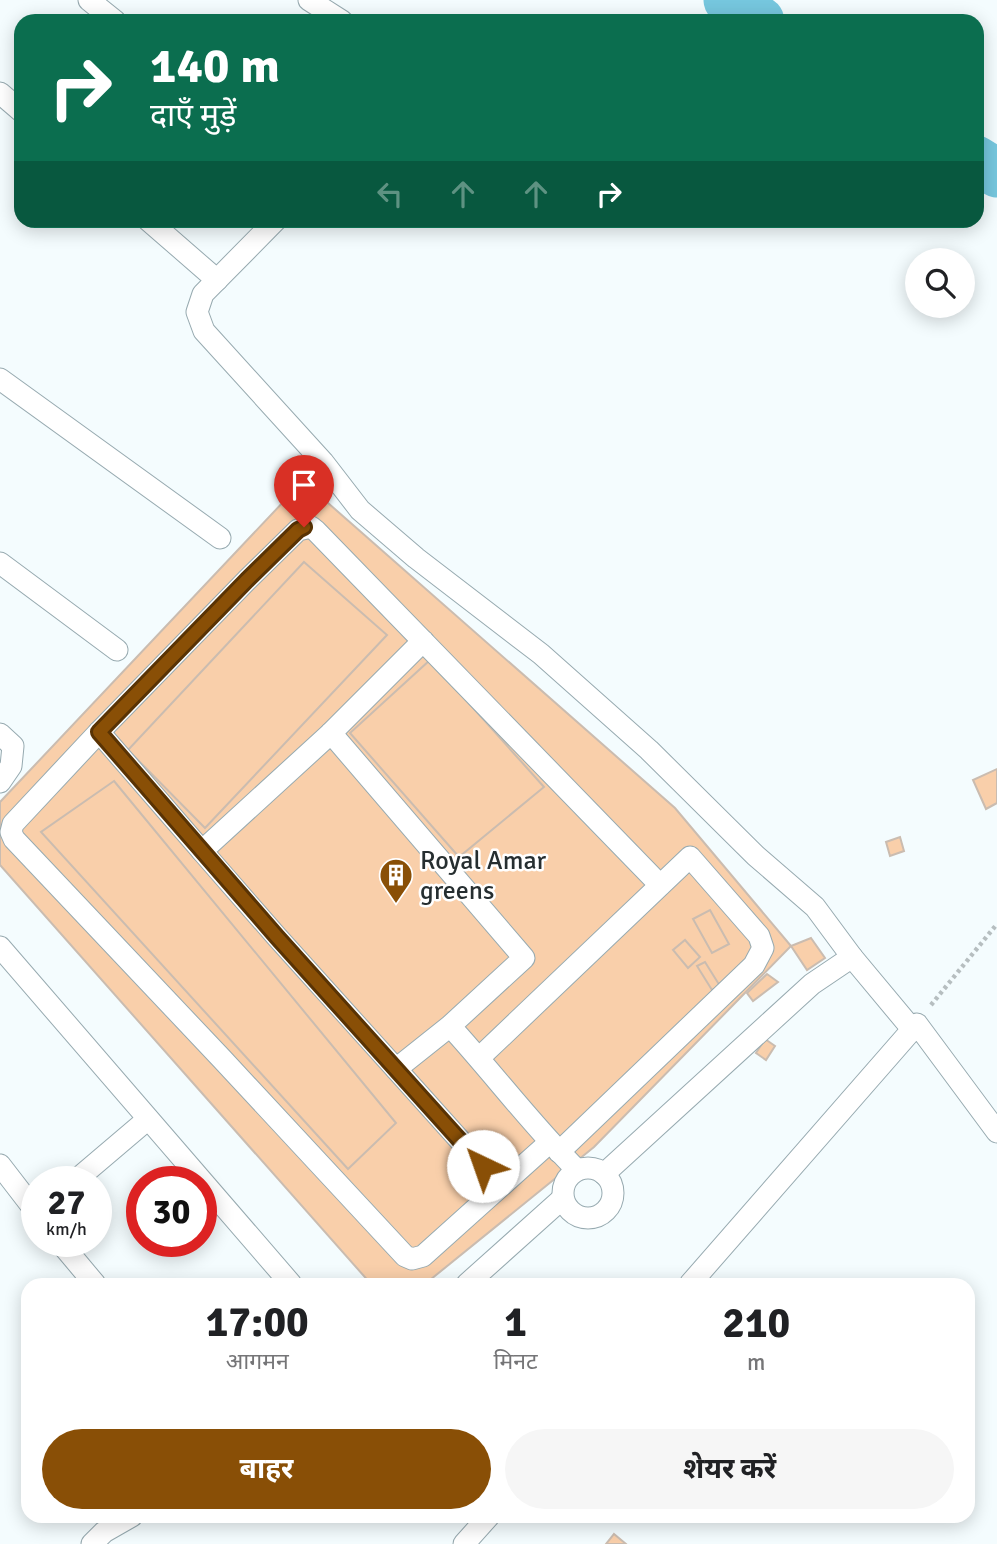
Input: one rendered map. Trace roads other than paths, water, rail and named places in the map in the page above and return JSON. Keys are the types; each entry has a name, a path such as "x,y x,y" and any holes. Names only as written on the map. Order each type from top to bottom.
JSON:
{"street":[{"path":"89,0 106,14"},
{"path":"309,0 331,14"},
{"path":"0,93 14,105"},
{"path":"157,228 217,280"},
{"path":"268,228 203,294 197,312 204,331 323,462 360,510 416,558 541,654 649,750 755,856 815,907 852,957 914,1026 997,1132"},
{"path":"0,379 220,538"},
{"path":"479,1058 690,857 759,936 763,948 754,965 554,1147 500,1185 423,1256 412,1259 405,1256 14,839 11,832 13,824 247,580 298,530 310,527 660,885"},
{"path":"0,563 117,650"},
{"path":"202,851 331,733 424,641"},
{"path":"99,732 277,937 500,1185"},
{"path":"331,733 524,958 450,1026 396,1069"},
{"path":"0,734 13,746 11,766 0,782"},
{"path":"0,947 285,1278"},
{"path":"604,1174 812,984 852,957"},
{"path":"450,1026 577,1170"},
{"path":"695,1278 914,1026"},
{"path":"93,1166 148,1119"},
{"path":"0,1165 21,1194"},
{"path":"593,1168 611,1182 613,1198 604,1212 588,1218 580,1217 566,1206 565,1181 577,1170 593,1168"},
{"path":"474,1278 564,1198"},
{"path":"72,1257 90,1278"},
{"path":"92,1544 104,1532 120,1523"},
{"path":"464,1544 483,1523"}],"waterway":[{"path":"728,0 749,14"},
{"path":"984,165 997,173"}],"place":[{"name":"Royal Amar greens","path":"396,905"}]}
